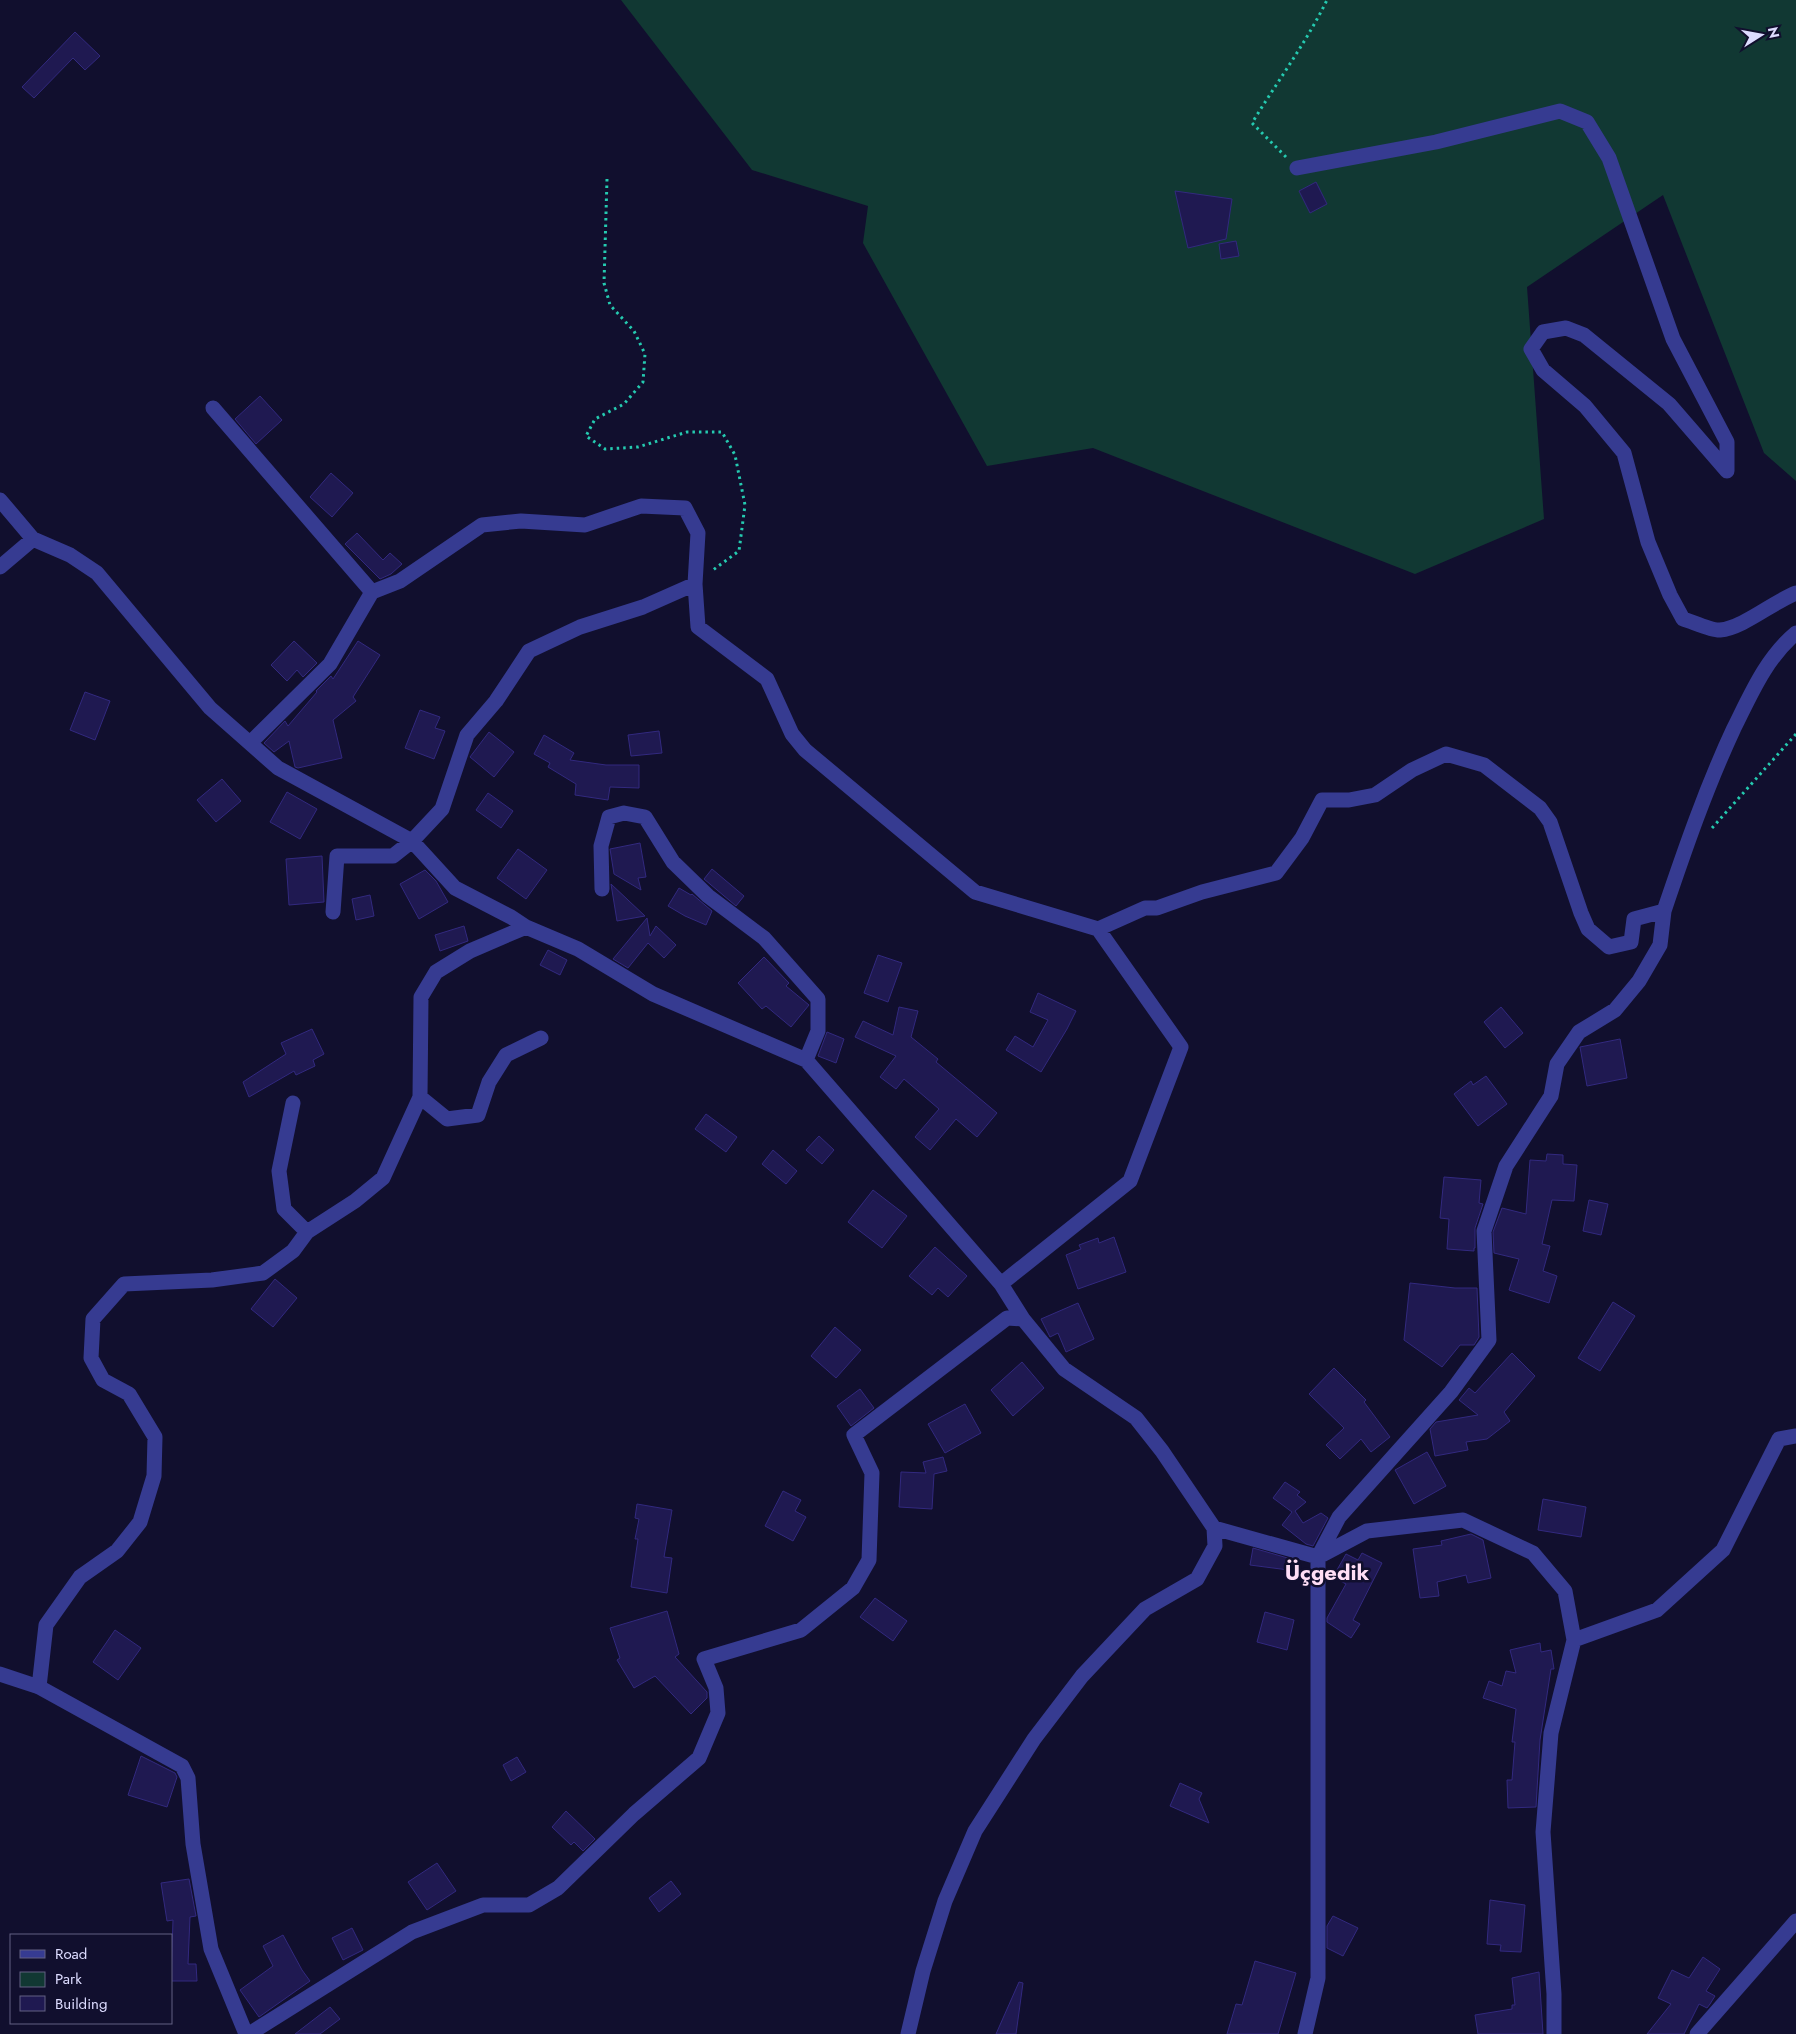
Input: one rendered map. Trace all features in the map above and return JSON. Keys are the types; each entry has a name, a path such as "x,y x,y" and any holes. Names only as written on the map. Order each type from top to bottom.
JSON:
{"street":[{"path":"1297,168 1436,142 1560,111 1587,122 1609,158 1673,339 1727,442 1727,470 1669,404 1584,336 1566,328 1543,332 1531,349 1543,370 1585,406 1624,453 1648,542 1670,595 1683,618 1719,631 1749,620 1782,598 1796,593"},
{"path":"213,408 372,592"},
{"path":"0,500 33,539 70,555 97,573 210,708 251,742 278,768 412,841 455,888 511,917 526,927 578,949 653,994 806,1060 1001,1284 1022,1319 1064,1369 1136,1418 1162,1451 1214,1528 1215,1546 1197,1579 1145,1609 1082,1676 1034,1739 975,1831 945,1901 908,2034"},
{"path":"251,742 330,664 372,592 400,581 482,524 521,521 584,525 641,506 686,508 698,533 695,584 698,627 767,679 792,734 804,750 975,892 1098,930 1181,1047 1130,1181 1001,1284"},
{"path":"0,566 33,539"},
{"path":"333,912 336,856 393,856 412,841 442,808 467,735 496,701 530,651 580,627 643,607 695,584"},
{"path":"1305,2034 1318,1978 1318,1557 1339,1516 1451,1392 1488,1340 1484,1231 1506,1166 1551,1096 1557,1064 1579,1032 1615,1010 1639,981 1660,945 1664,911 1710,779 1752,691 1782,645 1796,633"},
{"path":"1098,930 1145,908 1156,908 1202,892 1276,873 1302,838 1322,800 1349,800 1375,795 1412,770 1446,754 1484,765 1540,808 1550,822 1580,913 1588,930 1609,947 1631,942 1634,919 1664,911"},
{"path":"602,889 602,846 609,817 624,813 645,817 673,862 708,896 764,938 818,999 818,1031 806,1060"},
{"path":"40,1687 46,1625 80,1577 117,1552 140,1522 154,1476 155,1437 129,1394 103,1380 91,1358 93,1319 124,1284 212,1280 263,1273 293,1251 308,1232 355,1201 383,1178 420,1097 420,997 436,972 470,951 526,927"},
{"path":"420,1097 447,1119 478,1116 489,1082 506,1055 541,1038"},
{"path":"293,1103 279,1171 284,1210 308,1232"},
{"path":"0,1674 40,1687 182,1766 188,1778 193,1844 211,1949 248,2034 412,1932 483,1905 529,1905 558,1888 634,1814 699,1758 718,1713 716,1688 704,1659 801,1630 853,1588 869,1560 872,1473 854,1435 1007,1318 1022,1319"},
{"path":"1574,1640 1657,1610 1723,1550 1779,1439 1796,1436"},
{"path":"1214,1528 1318,1557 1367,1531 1463,1520 1533,1553 1565,1592 1574,1640 1551,1733 1543,1832 1554,1994 1554,2034"},
{"path":"1697,2034 1796,1921"}],"path":[{"path":"1297,168 1252,123 1282,74 1310,34 1327,0"},
{"path":"606,179 604,283 610,305 634,331 645,354 643,382 624,404 595,419 586,436 605,449 638,447 687,432 722,432 735,456 745,505 739,550 695,584"},
{"path":"1710,831 1796,734"}],"green space":[{"path":"621,0 1796,0 1796,481 1764,453 1663,195 1527,287 1544,519 1415,574 1093,448 987,466 863,243 868,206 752,170"}],"building":[{"path":"75,32 100,56 85,70 73,58 34,98 22,87"},
{"path":"1316,182 1327,204 1310,213 1299,191"},
{"path":"1175,191 1232,199 1226,239 1188,248"},
{"path":"1236,241 1239,256 1221,259 1219,244"},
{"path":"260,396 282,420 256,444 235,419"},
{"path":"331,473 353,493 332,517 310,497"},
{"path":"357,533 383,560 390,553 402,564 391,574 380,579 345,544"},
{"path":"294,641 317,663 303,677 297,670 287,681 271,665"},
{"path":"358,641 380,655 353,697 356,701 333,720 342,758 298,768 295,767 289,741 274,752 264,743 285,721 288,726 316,691 331,676 333,679"},
{"path":"85,692 110,701 95,740 70,730"},
{"path":"420,710 440,717 435,728 445,731 434,759 405,748"},
{"path":"659,731 662,753 631,756 628,735"},
{"path":"489,732 514,752 494,777 470,757"},
{"path":"544,735 574,753 570,760 606,765 639,765 639,788 610,787 608,800 575,795 576,784 548,767 550,763 534,754"},
{"path":"222,779 241,801 216,822 197,800"},
{"path":"287,792 317,809 300,839 270,822"},
{"path":"488,793 513,811 501,828 476,810"},
{"path":"640,843 646,877 638,878 641,890 614,874 610,849"},
{"path":"518,849 547,870 526,899 497,878"},
{"path":"322,856 324,902 289,905 286,859"},
{"path":"712,869 744,896 736,906 704,879"},
{"path":"425,870 436,881 448,902 419,919 400,884"},
{"path":"611,884 645,916 617,921"},
{"path":"679,888 692,894 712,911 706,925 668,906"},
{"path":"370,895 374,916 356,920 352,899"},
{"path":"647,918 650,936 656,926 676,945 664,958 648,943 628,968 613,959"},
{"path":"464,926 468,941 440,951 435,935"},
{"path":"548,950 567,960 560,975 540,965"},
{"path":"878,955 902,963 888,1002 864,993"},
{"path":"764,957 789,983 786,986 809,1005 791,1027 766,1006 762,1009 738,983"},
{"path":"1038,993 1076,1011 1041,1072 1006,1050 1015,1036 1033,1047 1048,1020 1030,1012"},
{"path":"899,1007 918,1011 911,1037 938,1059 936,1062 997,1113 977,1137 956,1119 930,1150 915,1137 939,1109 904,1079 896,1089 880,1077 896,1056 855,1037 863,1021 893,1035"},
{"path":"1501,1007 1523,1033 1505,1048 1484,1022"},
{"path":"312,1029 324,1054 313,1060 315,1066 296,1075 294,1071 249,1097 243,1082 286,1054 281,1043"},
{"path":"827,1032 844,1039 836,1063 818,1056"},
{"path":"1620,1039 1627,1078 1587,1086 1580,1047"},
{"path":"1486,1076 1507,1104 1478,1126 1454,1094 1471,1081 1473,1085"},
{"path":"706,1114 737,1137 726,1152 695,1129"},
{"path":"819,1136 834,1150 822,1164 806,1150"},
{"path":"773,1150 797,1171 786,1184 762,1164"},
{"path":"1547,1154 1563,1155 1563,1164 1577,1165 1574,1201 1552,1200 1542,1244 1550,1246 1543,1271 1557,1276 1549,1303 1509,1290 1519,1259 1494,1253 1493,1232 1502,1208 1526,1214 1530,1160 1546,1161"},
{"path":"1444,1177 1481,1180 1479,1203 1483,1204 1475,1228 1474,1251 1447,1249 1449,1219 1440,1218"},
{"path":"873,1190 907,1216 882,1248 848,1222"},
{"path":"1589,1200 1608,1204 1601,1235 1583,1231"},
{"path":"1114,1237 1126,1272 1078,1289 1066,1255 1081,1249 1079,1245 1098,1238 1099,1243"},
{"path":"935,1247 967,1276 948,1297 938,1288 932,1295 909,1276"},
{"path":"275,1279 297,1298 273,1327 251,1309"},
{"path":"1410,1283 1455,1288 1477,1288 1479,1337 1474,1345 1460,1345 1442,1367 1404,1340"},
{"path":"1613,1302 1635,1316 1600,1371 1578,1358"},
{"path":"1078,1303 1094,1339 1066,1352 1058,1333 1050,1337 1041,1319"},
{"path":"835,1327 861,1350 836,1378 811,1356"},
{"path":"1512,1353 1535,1376 1504,1412 1510,1421 1487,1439 1466,1442 1468,1450 1435,1456 1430,1429 1436,1422 1478,1415 1459,1400 1469,1388 1475,1393"},
{"path":"1022,1362 1044,1388 1013,1416 991,1390"},
{"path":"1334,1368 1366,1400 1364,1402 1390,1437 1371,1452 1361,1439 1340,1459 1326,1445 1344,1428 1309,1394"},
{"path":"860,1389 874,1408 851,1426 837,1406"},
{"path":"965,1404 981,1433 945,1453 928,1424"},
{"path":"1427,1452 1446,1486 1414,1504 1395,1470"},
{"path":"943,1457 947,1471 934,1474 932,1509 899,1507 901,1472 926,1473 923,1462"},
{"path":"1285,1482 1300,1492 1297,1495 1306,1502 1295,1511 1303,1523 1321,1513 1328,1518 1313,1546 1306,1544 1282,1525 1292,1512 1273,1498"},
{"path":"783,1491 801,1500 795,1511 806,1517 793,1541 765,1526"},
{"path":"1543,1499 1586,1507 1581,1537 1538,1530"},
{"path":"637,1504 672,1510 664,1557 672,1558 667,1593 631,1587 638,1539 635,1539 639,1519 635,1518"},
{"path":"1471,1534 1483,1540 1491,1578 1468,1583 1466,1575 1437,1582 1439,1596 1420,1598 1413,1549 1442,1545 1441,1541"},
{"path":"1253,1548 1298,1561 1296,1571 1250,1565"},
{"path":"1362,1553 1382,1563 1353,1620 1360,1624 1351,1638 1327,1622 1327,1618 1346,1584 1333,1577 1346,1554 1358,1560"},
{"path":"875,1598 907,1621 893,1641 860,1617"},
{"path":"667,1611 679,1654 675,1657 707,1692 707,1698 691,1714 655,1676 634,1688 617,1660 620,1658 610,1628"},
{"path":"1265,1612 1294,1620 1287,1650 1257,1642"},
{"path":"115,1630 141,1648 118,1680 93,1662"},
{"path":"1540,1643 1541,1652 1551,1650 1554,1669 1551,1669 1540,1740 1536,1807 1508,1808 1507,1780 1512,1780 1515,1742 1512,1742 1516,1709 1483,1698 1489,1681 1502,1686 1506,1671 1516,1673 1510,1650"},
{"path":"141,1756 175,1773 177,1777 167,1807 128,1795"},
{"path":"517,1757 526,1772 511,1781 503,1765"},
{"path":"1180,1783 1202,1793 1199,1799 1209,1823 1170,1806"},
{"path":"566,1811 595,1839 583,1851 574,1842 571,1845 552,1827"},
{"path":"437,1863 456,1891 427,1910 408,1882"},
{"path":"189,1879 196,1916 190,1917 188,1964 196,1964 197,1981 172,1981 173,1920 167,1921 161,1883"},
{"path":"671,1881 681,1894 659,1912 649,1898"},
{"path":"1490,1900 1525,1905 1521,1952 1500,1951 1501,1945 1487,1944"},
{"path":"1333,1916 1358,1928 1343,1956 1327,1948 1327,1926"},
{"path":"352,1928 363,1950 343,1960 332,1938"},
{"path":"283,1935 310,1981 259,2017 240,1990 273,1966 263,1946"},
{"path":"1703,1957 1720,1969 1706,1991 1715,1996 1710,2004 1707,2008 1699,2004 1684,2034 1647,2034 1671,2004 1658,1998 1672,1970 1689,1978"},
{"path":"1255,1961 1296,1973 1278,2034 1227,2034 1236,2004 1242,2005"},
{"path":"1539,1972 1543,2034 1478,2034 1475,2015 1512,2009 1512,2005 1515,2005 1512,1978"},
{"path":"1019,1982 1023,1983 1016,2034 996,2034"},
{"path":"330,2007 340,2019 320,2034 295,2034"}],"district":[{"name":"Üçgedik","path":"1327,1572"}]}
